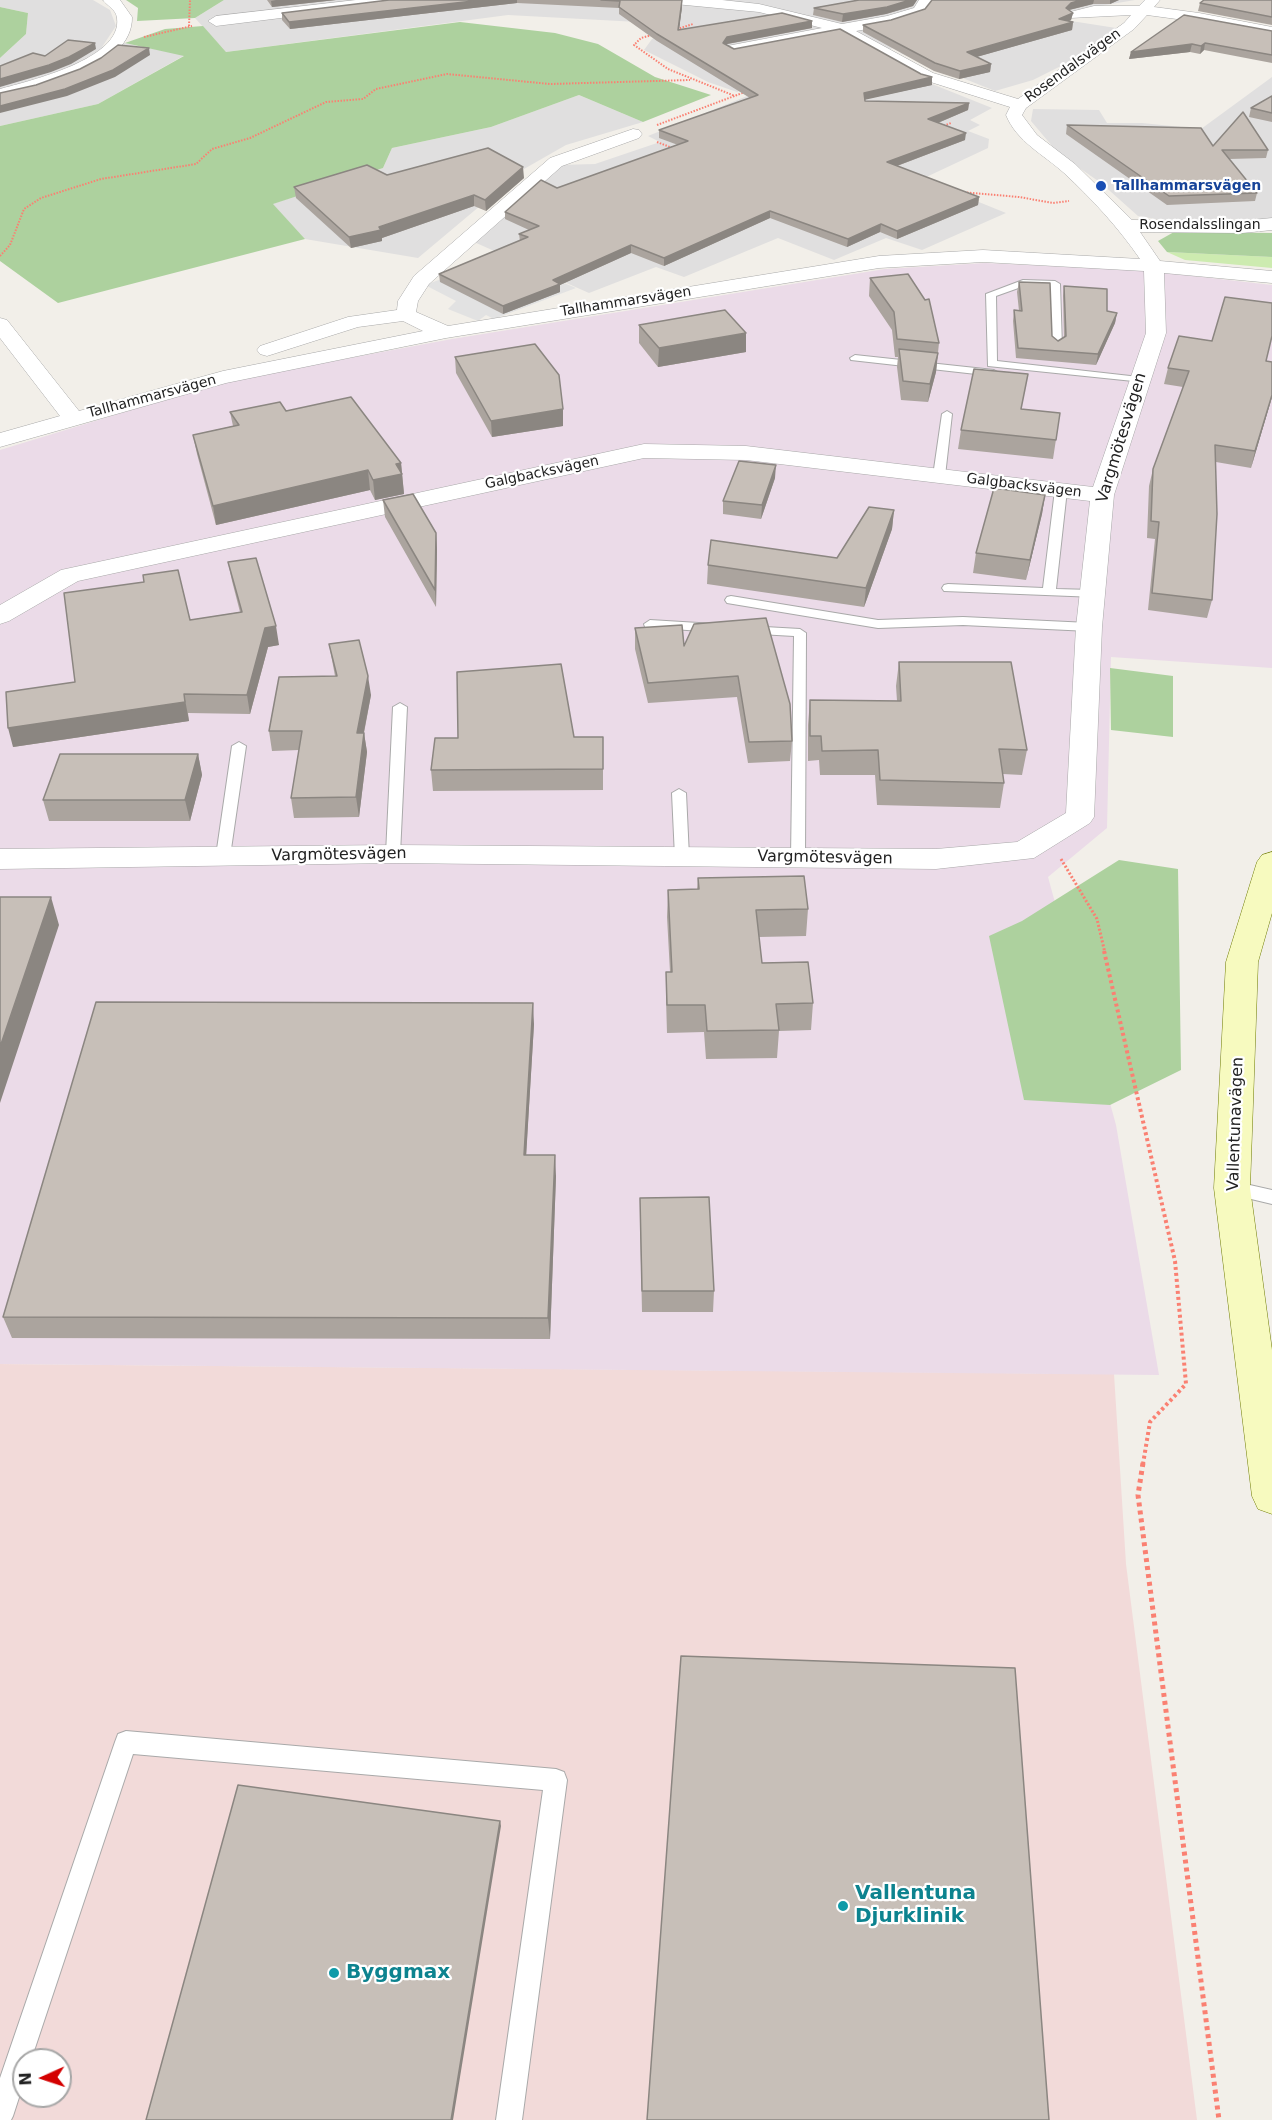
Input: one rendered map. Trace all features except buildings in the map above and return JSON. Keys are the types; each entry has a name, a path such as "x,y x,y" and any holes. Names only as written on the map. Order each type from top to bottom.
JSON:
{"main road":[{"name":"Vallentunavägen","path":"1272,862 1242,962 1232,1188 1272,1496"}],"street":[{"path":"0,94 38,84 79,69 116,44 126,26 125,18 121,8 110,0"},
{"path":"216,21 359,2 394,0"},
{"path":"675,0 789,7 842,30 927,76 1020,105"},
{"path":"733,49 842,30 919,11 927,0"},
{"path":"1129,26 1083,19 1074,15 1083,10 1151,2 1272,32"},
{"name":"Rosendalsvägen","path":"1151,2 1129,26 1020,105 1014,115 1030,139 1069,168 1127,226 1154,266"},
{"path":"405,315 408,301 421,280 556,162 633,134"},
{"name":"Rosendalsslingan","path":"1127,226 1242,227 1272,224"},
{"name":"Tallhammarsvägen","path":"0,440 223,377 446,332 879,262 983,256 1154,266 1272,277"},
{"name":"Vargmötesvägen","path":"0,859 393,854 936,859 1024,851 1080,817 1089,627 1102,495 1137,384 1156,333 1154,266"},
{"path":"206,370 355,321 405,315 446,332"},
{"path":"0,324 74,418"},
{"name":"Galgbacksvägen","path":"0,616 70,575 644,451 746,453 1102,495"}],"lane":[{"path":"1057,347 1055,284 1023,283 991,294 992,364 1137,384"},
{"path":"855,358 1137,384"},
{"path":"939,476 947,414"},
{"path":"1049,592 1061,490"},
{"path":"948,588 1092,594"},
{"path":"731,600 878,624 963,621 1089,627"},
{"path":"650,624 800,633 798,858"},
{"path":"393,854 400,707"},
{"path":"223,856 239,746"},
{"path":"679,793 682,857"},
{"path":"1232,1188 1272,1197"},
{"path":"0,2116 126,1742 556,1780 509,2120"}],"path":[{"path":"189,26 190,0"},
{"path":"672,30 705,20 710,3"},
{"path":"116,44 216,21"},
{"path":"662,33 641,38 634,45 643,55 690,80 735,96"},
{"path":"0,256 10,245 24,209 41,198 101,179 196,164 212,149 250,138 326,102 363,99 376,89 400,82 447,74 550,84 690,80"},
{"path":"633,134 750,90"},
{"path":"935,129 951,123"},
{"path":"656,142 675,149"},
{"path":"960,192 1002,194 1053,203 1074,200 1102,201"},
{"path":"1048,838 1097,919 1175,1261 1186,1384 1150,1422 1138,1495 1219,2120"}],"shaded area":[{"path":"0,0 93,0 110,10 116,26 102,47 125,43 185,55 98,104 0,126 0,58 26,34 28,13 0,7"},
{"path":"224,0 1135,0 1053,14 871,53 772,77 737,92 708,82 644,50 652,39 675,24 508,15 226,52 195,18"},
{"path":"1052,18 1116,28 1116,33 1077,58 1033,80 995,91 900,53"},
{"path":"1272,77 1272,219 1167,221 1138,216 1101,183 1058,153 1031,121 1033,109 1099,110 1107,123 1142,123 1201,129"},
{"path":"927,82 992,108 970,120 980,125 968,131 989,139 988,148 922,179 1006,213 922,250 886,238 834,260 778,238 684,277 656,267 589,293 474,242 560,165 595,164 660,142 648,136 762,90"},
{"path":"579,95 643,122 566,145 524,169 418,258 305,239 272,204 383,168 392,148 491,127"},
{"path":"502,257 576,288 494,319 486,315 478,321 448,309 456,301 425,285"},
{"path":"985,263 1141,270 1272,285 1272,668 1111,657 1107,828 1048,877 1116,1125 1159,1375 0,1364 0,450 226,381 452,339 885,269"},
{"path":"0,1364 1114,1374 1126,1564 1197,2120 0,2120"}],"green space":[{"path":"126,0 224,0 195,18 137,21 138,8"},
{"path":"0,7 28,13 26,34 0,58"},
{"path":"460,22 555,33 598,44 655,77 711,95 643,122 579,95 491,127 392,148 383,168 273,204 305,239 58,303 0,261 0,126 98,104 184,56 125,43 165,29 203,26 226,52"},
{"path":"1174,232 1272,233 1272,257 1167,252 1158,241"},
{"path":"1167,252 1272,257 1272,268 1185,260"},
{"path":"1110,668 1173,676 1173,737 1111,730"},
{"path":"1119,860 1178,869 1181,1070 1110,1105 1024,1100 989,936 1022,921"}],"place":[{"name":"Tallhammarsvägen","path":"1101,186"},
{"name":"Vallentuna Djurklinik","path":"843,1906"},
{"name":"Byggmax","path":"334,1973"}]}
